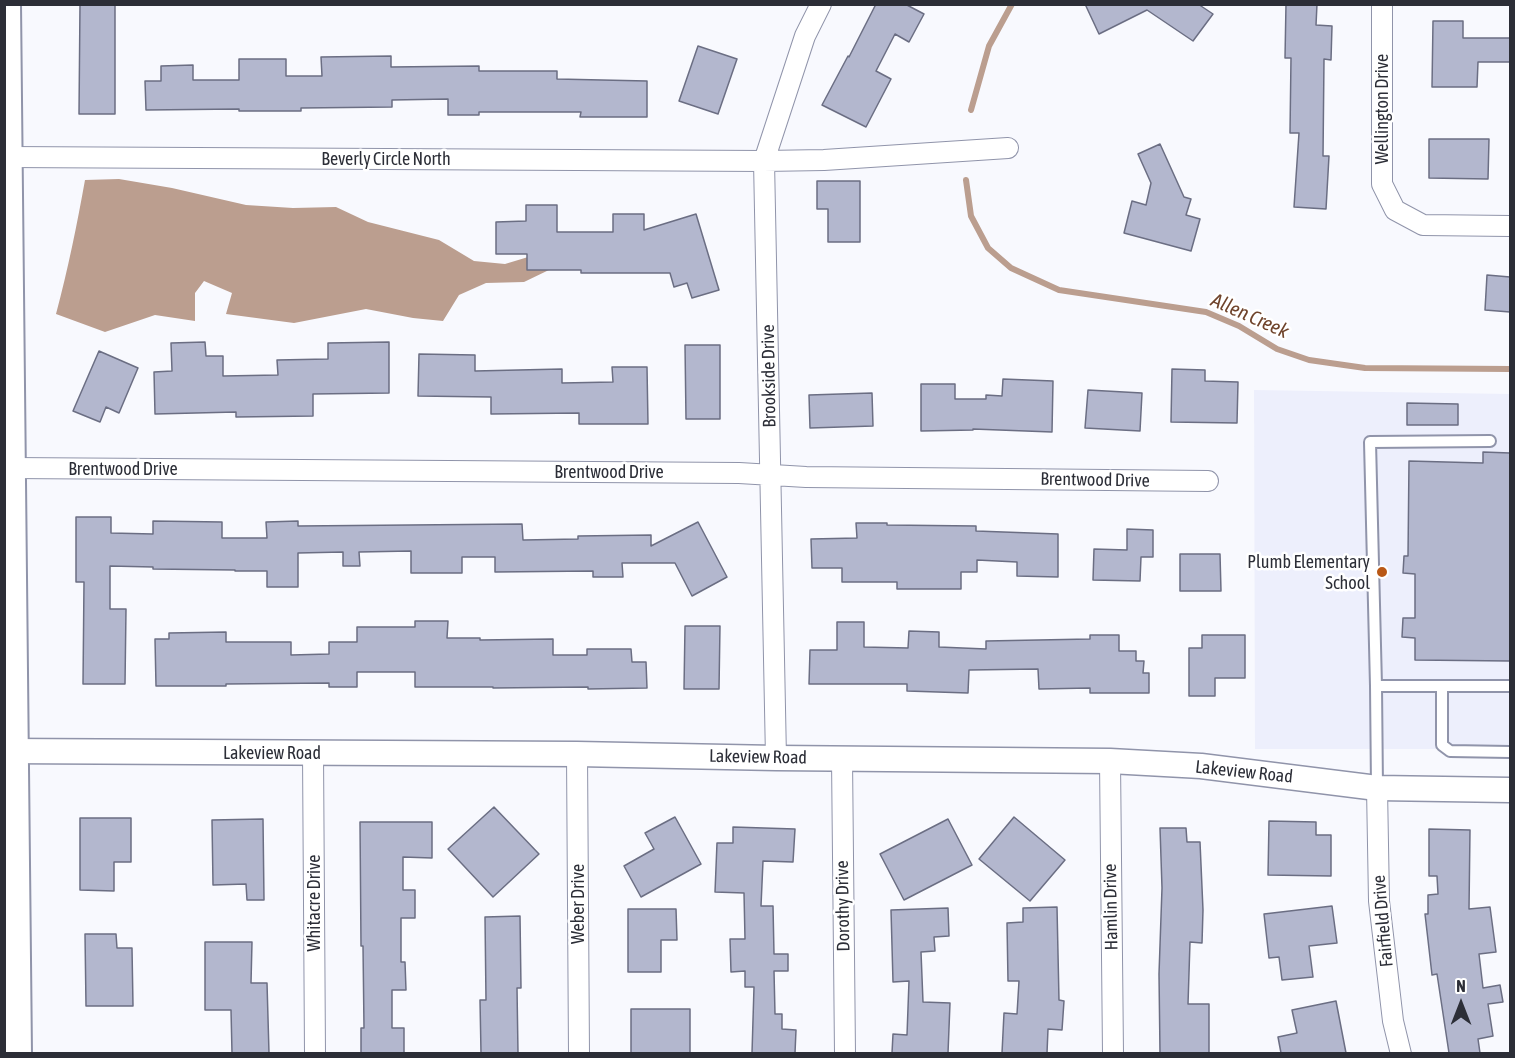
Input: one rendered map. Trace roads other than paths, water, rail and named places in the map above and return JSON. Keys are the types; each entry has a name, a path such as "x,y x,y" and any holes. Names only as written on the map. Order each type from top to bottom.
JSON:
{"main road":[{"path":"6,4 8,429 11,468 9,751 17,1053"}],"street":[{"name":"Brookside Drive","path":"776,758 764,161 805,36 821,4"},
{"name":"Wellington Drive","path":"1382,4 1382,184 1395,210 1423,225 1510,226"},
{"name":"Beverly Circle North","path":"7,157 764,161 824,160 1008,148"},
{"name":"Brentwood Drive","path":"11,468 727,473 806,477 1208,481"},
{"name":"Lakeview Road","path":"9,751 577,754 1110,761 1201,766 1377,788 1510,790"},
{"name":"Whitacre Drive","path":"313,753 315,1053"},
{"name":"Weber Drive","path":"577,754 579,1053"},
{"name":"Dorothy Drive","path":"842,758 845,1053"},
{"name":"Hamlin Drive","path":"1110,761 1113,1053"},
{"name":"Fairfield Drive","path":"1377,788 1379,902 1393,1021 1401,1053"}],"lane":[{"path":"1377,788 1370,442 1490,441"},
{"path":"1376,686 1510,686"},
{"path":"1442,686 1442,745 1450,752 1510,752"}],"waterway":[{"name":"Allen Creek","path":"971,110 989,46 1012,4"},
{"name":"Allen Creek","path":"966,180 971,216 988,248 1011,268 1059,290 1206,312 1239,326 1277,349 1309,360 1365,368 1510,369"}],"place":[{"name":"Plumb Elementary School","path":"1382,572"}]}
